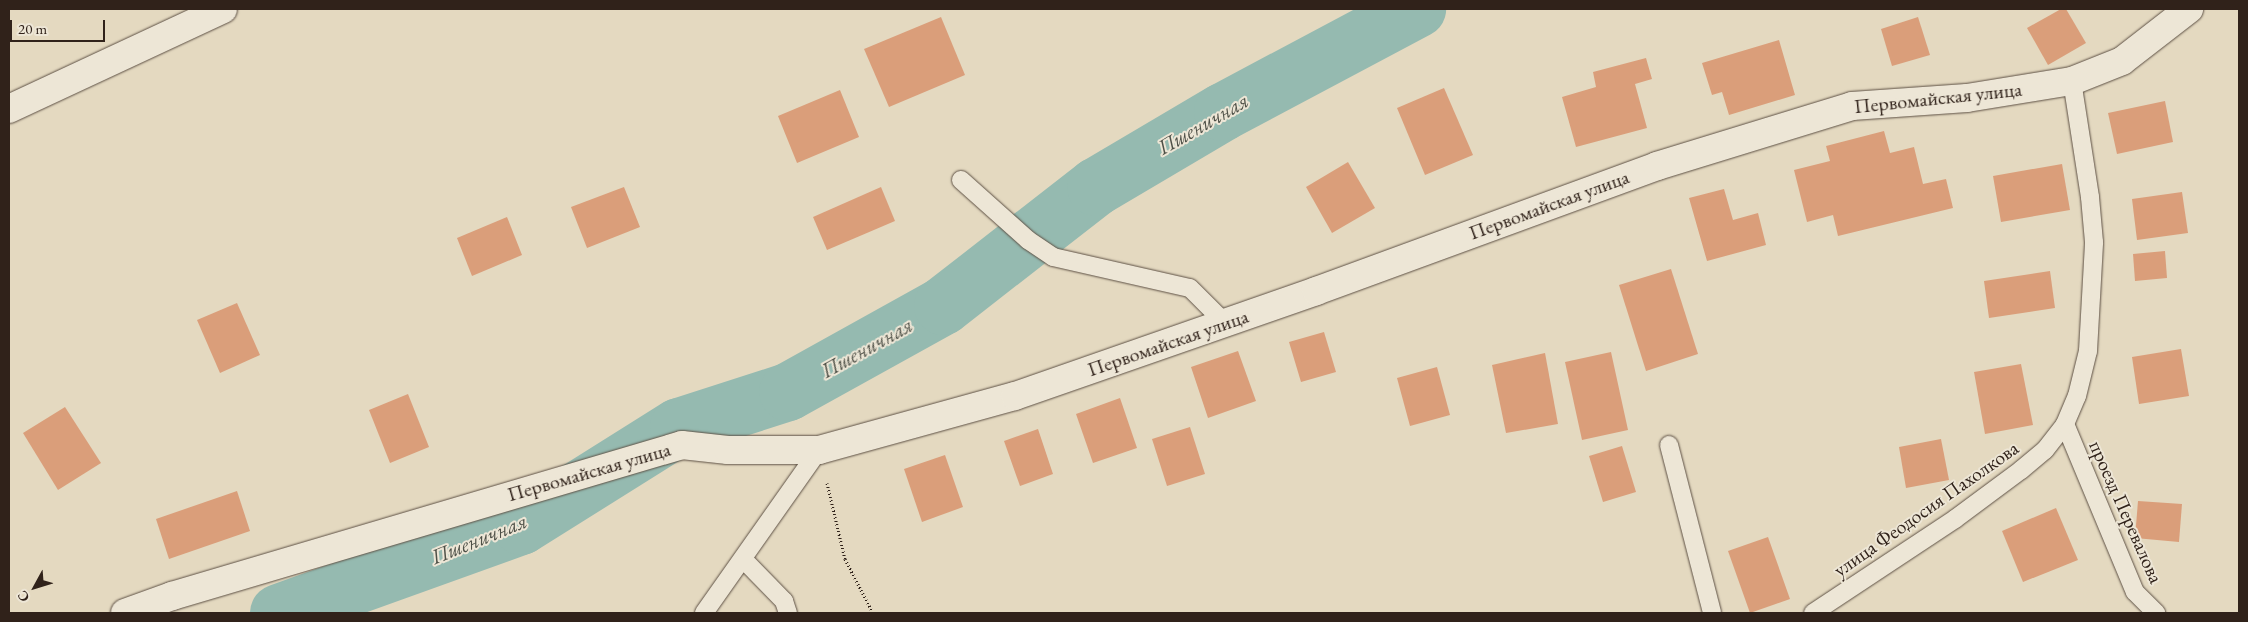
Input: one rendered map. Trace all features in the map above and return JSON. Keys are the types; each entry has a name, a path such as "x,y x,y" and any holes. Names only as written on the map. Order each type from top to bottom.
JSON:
{"street":[{"path":"9,109 223,9"},
{"name":"Первомайская улица","path":"126,613 172,596 682,445 728,450 819,450 1015,396 1225,323 1657,166 1852,106 1968,98 2072,81 2122,61 2189,9"}],"lane":[{"name":"улица Феодосия Пахолкова","path":"1813,613 1955,520 2045,450 2065,424 2077,396 2088,351 2094,242 2090,197 2072,81"},
{"path":"961,180 1028,240 1053,257 1190,288 1225,323"},
{"name":"проезд Перевалова","path":"2065,424 2134,592 2156,613"},
{"path":"1669,445 1712,613"},
{"path":"704,613 819,450"},
{"path":"743,559 784,601 788,613"}],"path":[{"path":"819,450 845,559 873,613"}],"building":[{"path":"2061,9 2066,9 2086,43 2048,65 2027,28"},
{"path":"941,17 965,75 889,107 864,49"},
{"path":"1918,17 1930,55 1892,66 1881,29"},
{"path":"1779,40 1795,95 1729,115 1722,92 1712,95 1702,63"},
{"path":"1646,58 1652,79 1635,84 1647,128 1576,147 1562,97 1596,87 1593,72"},
{"path":"1444,88 1473,155 1425,175 1397,108"},
{"path":"840,90 859,137 797,163 778,116"},
{"path":"2165,101 2173,142 2117,154 2108,113"},
{"path":"1884,131 1890,153 1914,147 1923,184 1946,179 1953,208 1838,236 1833,215 1807,222 1794,170 1830,161 1826,146"},
{"path":"1348,162 1375,208 1332,233 1306,187"},
{"path":"2062,164 2070,210 2001,222 1993,176"},
{"path":"624,187 640,227 587,248 571,207"},
{"path":"881,187 895,221 827,250 813,217"},
{"path":"1724,189 1733,220 1758,213 1766,245 1707,261 1689,198"},
{"path":"2182,192 2188,233 2137,240 2132,199"},
{"path":"507,217 522,255 472,276 457,238"},
{"path":"2165,251 2167,278 2135,281 2133,254"},
{"path":"1671,269 1698,354 1646,371 1619,285"},
{"path":"2050,271 2055,308 1989,318 1984,281"},
{"path":"237,303 260,355 220,373 197,320"},
{"path":"1324,332 1336,372 1301,382 1289,342"},
{"path":"2181,349 2189,396 2139,404 2132,357"},
{"path":"1238,351 1256,401 1208,418 1191,367"},
{"path":"1611,352 1628,430 1582,440 1565,362"},
{"path":"1545,353 1558,424 1506,433 1492,365"},
{"path":"2021,364 2033,425 1985,434 1974,372"},
{"path":"1437,367 1450,415 1410,426 1397,378"},
{"path":"408,394 429,447 390,463 369,410"},
{"path":"1120,398 1137,448 1093,463 1076,414"},
{"path":"65,407 101,463 58,490 23,433"},
{"path":"1190,427 1205,474 1167,486 1152,439"},
{"path":"1038,429 1053,474 1020,486 1004,441"},
{"path":"1941,439 1949,480 1906,488 1899,447"},
{"path":"1622,446 1636,492 1603,502 1589,456"},
{"path":"945,455 963,507 922,522 904,469"},
{"path":"237,491 250,531 169,559 156,519"},
{"path":"2138,501 2182,504 2179,542 2135,538"},
{"path":"2056,508 2078,560 2023,582 2002,531"},
{"path":"1768,537 1790,599 1750,613 1728,551"}],"waterway":[{"name":"Пшеничная","path":"279,613 521,526 679,427 788,392 943,306 1096,187 1223,112 1417,9"}]}
